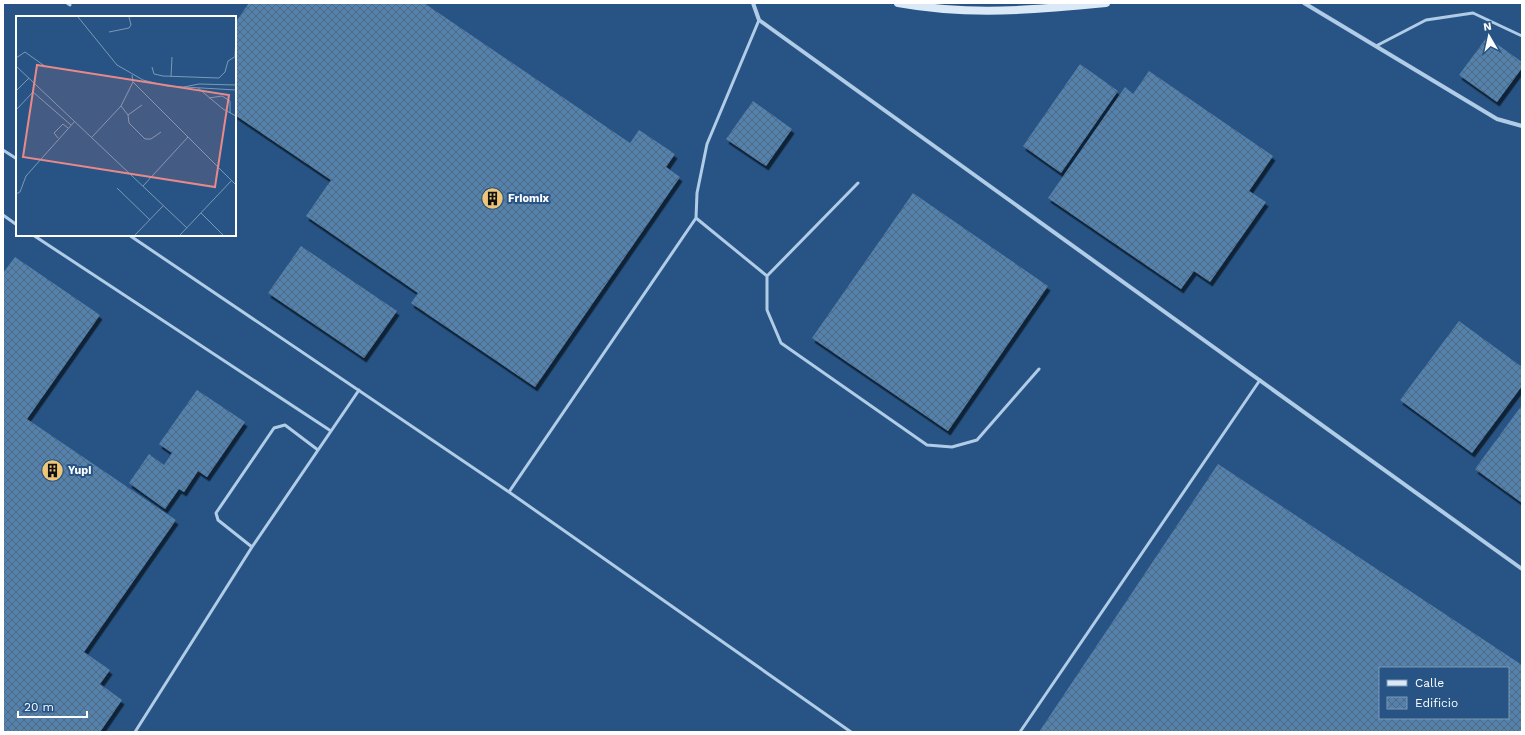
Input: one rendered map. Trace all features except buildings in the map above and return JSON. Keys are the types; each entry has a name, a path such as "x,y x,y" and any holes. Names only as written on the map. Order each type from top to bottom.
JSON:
{"street":[{"path":"753,3 759,20 1522,568"},
{"path":"898,3 967,11 1030,11 1106,3"},
{"path":"1304,3 1496,119 1522,126"}],"lane":[{"path":"1375,47 1426,20 1473,13 1522,36"},
{"path":"510,492 696,218 696,193 707,144 759,20"},
{"path":"3,150 16,158"},
{"path":"858,183 767,276 767,310 781,343 927,445 952,447 977,440 1039,369"},
{"path":"3,215 16,224"},
{"path":"696,218 767,276"},
{"path":"35,236 331,431"},
{"path":"130,236 510,492 851,732"},
{"path":"1020,732 1260,380"},
{"path":"135,732 252,547 359,390"},
{"path":"252,547 218,520 216,512 274,428 285,425 318,450"}],"place":[{"name":"Friomix","path":"492,198"},
{"name":"Yupi","path":"52,470"}]}
